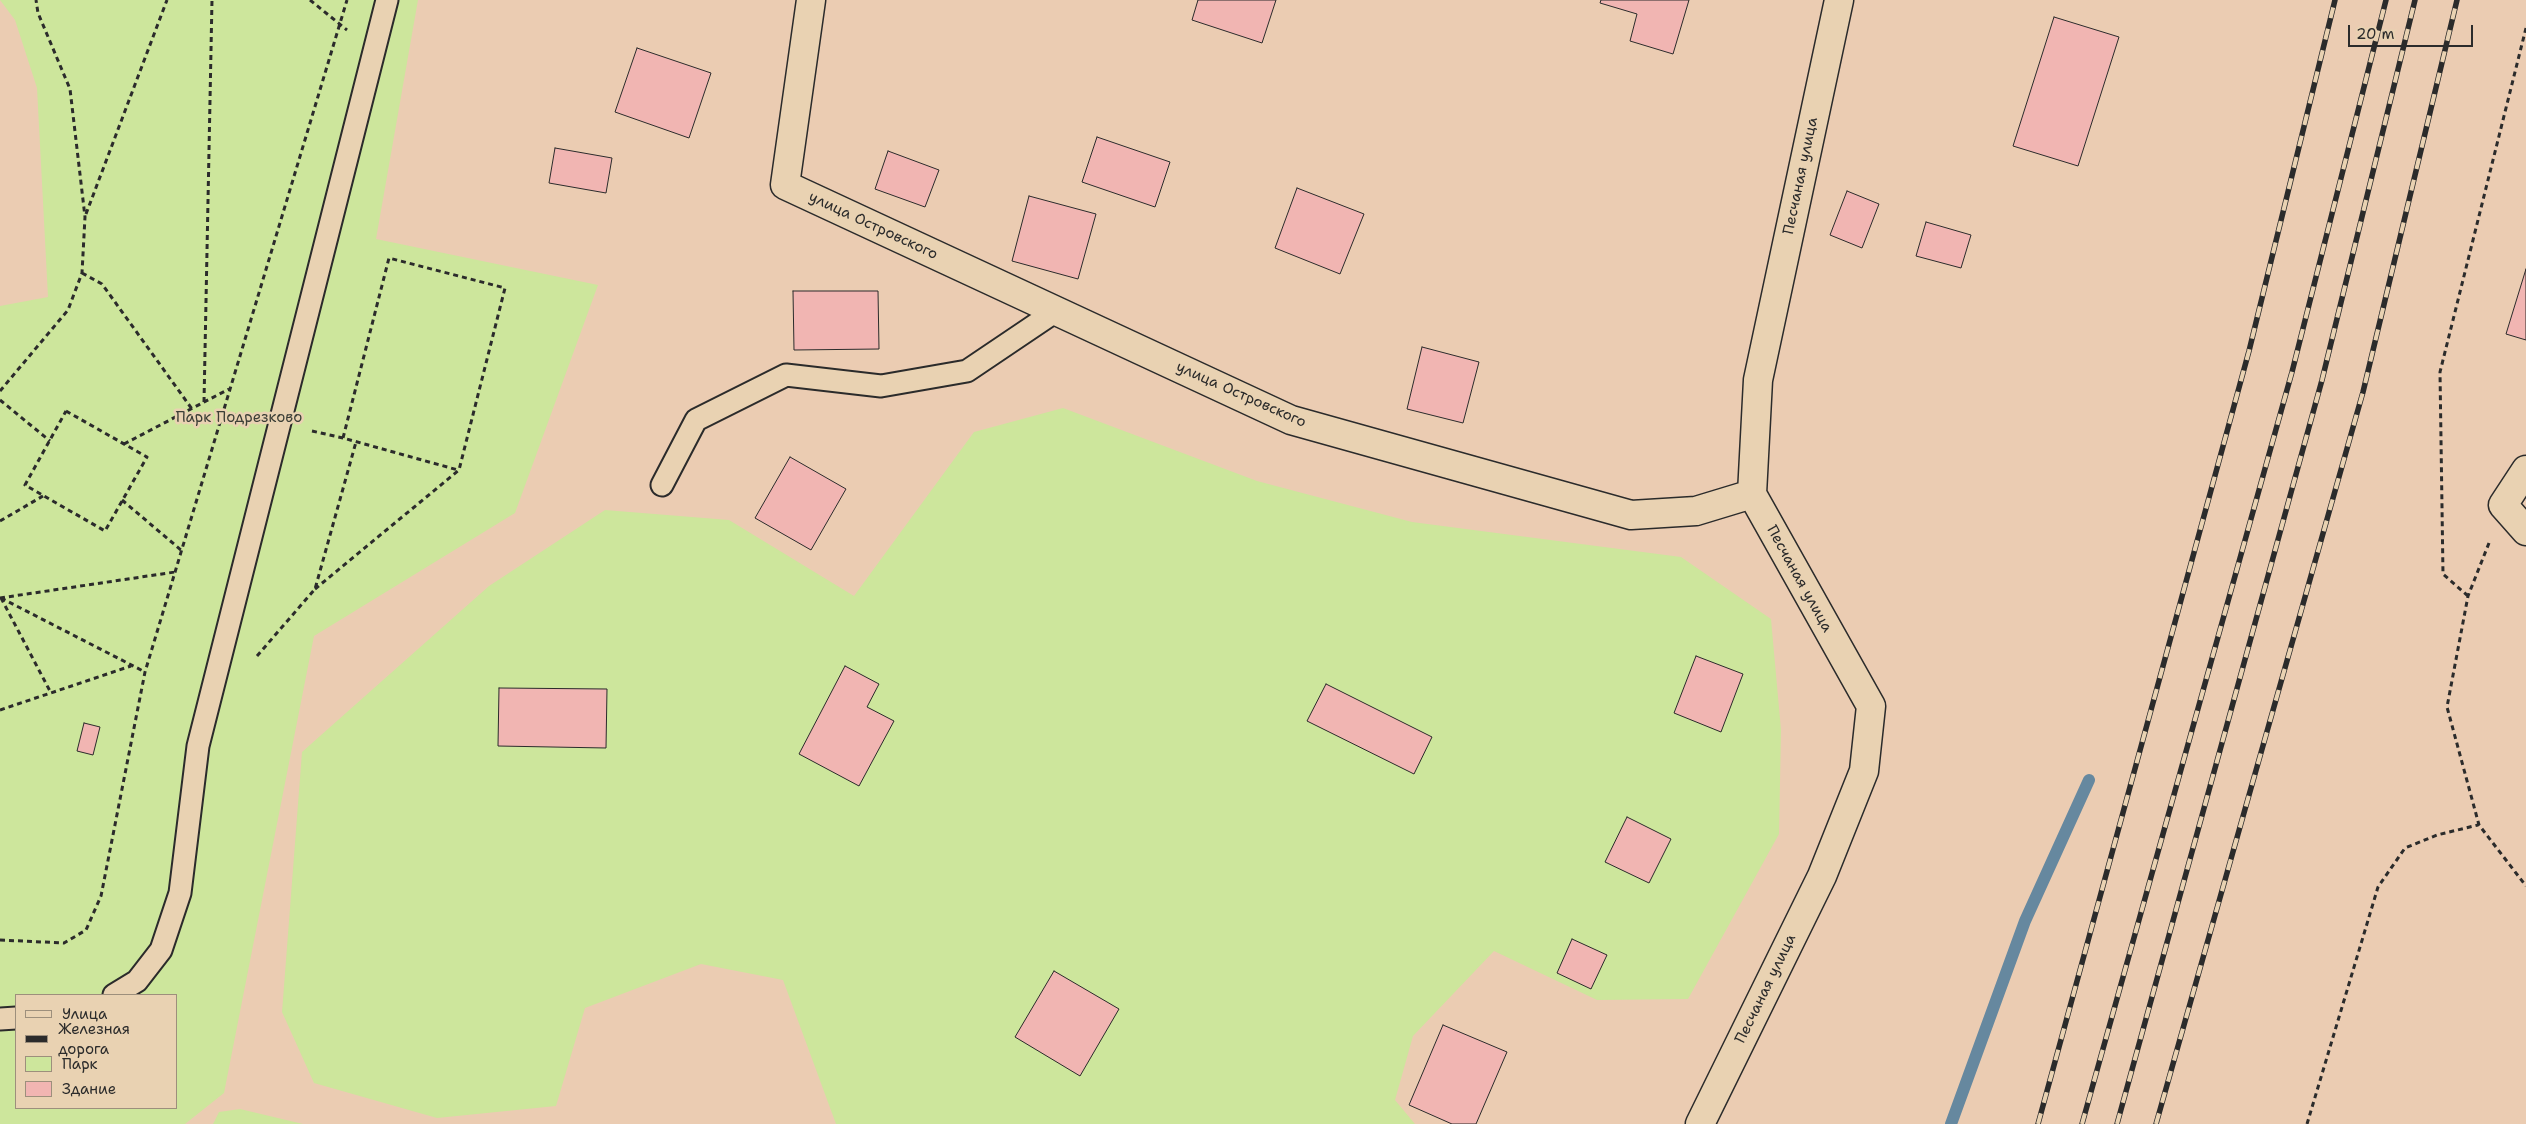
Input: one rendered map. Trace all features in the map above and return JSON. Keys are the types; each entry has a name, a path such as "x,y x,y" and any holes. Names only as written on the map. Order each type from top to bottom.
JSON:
{"street":[{"name":"улица Островского","path":"811,0 785,185 1291,420 1631,515 1696,511 1752,494"},
{"name":"Песчаная улица","path":"1700,1124 1822,876 1864,771 1871,706 1752,494 1758,380 1839,0"},
{"path":"2526,470 2503,505 2526,531"}],"lane":[{"path":"116,994 137,981 161,950 180,893 198,746 387,0"},
{"path":"662,485 696,420 786,375 881,386 967,371 1056,311"},
{"path":"0,1019 15,1018"}],"path":[{"path":"0,391 68,310 82,273 85,217 70,89 38,13 36,0"},
{"path":"85,217 167,0"},
{"path":"204,402 212,0"},
{"path":"310,0 374,51"},
{"path":"0,940 64,943 86,930 101,896 144,672 347,0"},
{"path":"2468,596 2443,574 2440,372 2526,28"},
{"path":"251,662 315,590 459,470 505,288 389,258 344,438 459,470"},
{"path":"82,273 102,284 192,409"},
{"path":"124,444 230,388"},
{"path":"0,400 50,441"},
{"path":"66,411 124,444 147,457 105,531 25,485 66,411"},
{"path":"315,590 356,442"},
{"path":"0,522 43,496"},
{"path":"122,500 181,550"},
{"path":"2503,505 2468,596 2447,707 2479,825 2526,886"},
{"path":"0,598 175,572"},
{"path":"0,598 144,672"},
{"path":"0,598 52,692"},
{"path":"0,710 132,666"},
{"path":"2307,1124 2378,886 2405,848 2437,835 2479,825"}],"green space":[{"name":"Парк Подрезково","path":"0,0 418,0 376,239 598,285 515,513 314,636 224,1093 185,1124 0,1124 0,306 48,297 37,88 15,20"},
{"path":"1063,408 1257,481 1412,522 1681,557 1771,619 1781,730 1779,834 1688,999 1597,1000 1494,951 1413,1036 1395,1100 1415,1124 836,1124 783,980 701,964 585,1008 556,1106 437,1118 314,1083 282,1012 302,752 489,586 605,510 729,520 854,596 974,432"},
{"path":"240,1109 303,1124 213,1124 219,1112"}],"building":[{"path":"1198,0 1276,0 1262,43 1192,20"},
{"path":"1601,0 1689,0 1673,54 1630,41 1637,14 1600,3"},
{"path":"2054,17 2119,37 2078,166 2013,146"},
{"path":"637,48 711,73 689,138 615,112"},
{"path":"1097,137 1170,162 1155,207 1082,182"},
{"path":"555,148 612,158 606,193 549,183"},
{"path":"888,151 939,170 925,207 875,189"},
{"path":"1297,188 1364,214 1340,274 1275,248"},
{"path":"1847,191 1879,204 1862,248 1830,235"},
{"path":"1029,196 1096,214 1078,279 1012,261"},
{"path":"1926,222 1971,235 1961,268 1916,256"},
{"path":"2526,269 2526,340 2506,334"},
{"path":"793,291 878,291 879,349 794,350"},
{"path":"1422,347 1479,362 1463,423 1407,409"},
{"path":"790,457 846,489 811,550 755,518"},
{"path":"1696,656 1743,674 1721,732 1674,713"},
{"path":"845,666 879,684 867,707 894,721 859,786 799,754"},
{"path":"1326,684 1432,737 1414,774 1307,721"},
{"path":"499,688 607,689 606,748 498,746"},
{"path":"84,723 100,727 93,755 77,751"},
{"path":"1627,817 1671,839 1649,883 1605,862"},
{"path":"1572,939 1607,955 1591,989 1557,973"},
{"path":"1054,971 1119,1009 1080,1076 1015,1037"},
{"path":"1443,1025 1507,1052 1476,1124 1452,1124 1409,1105"}],"waterway":[{"path":"1951,1124 2025,921 2089,780"}],"railway":[{"path":"2038,1124 2249,351 2335,0"},
{"path":"2082,1124 2292,372 2386,0"},
{"path":"2117,1124 2322,380 2415,0"},
{"path":"2156,1124 2363,392 2457,0"}]}
